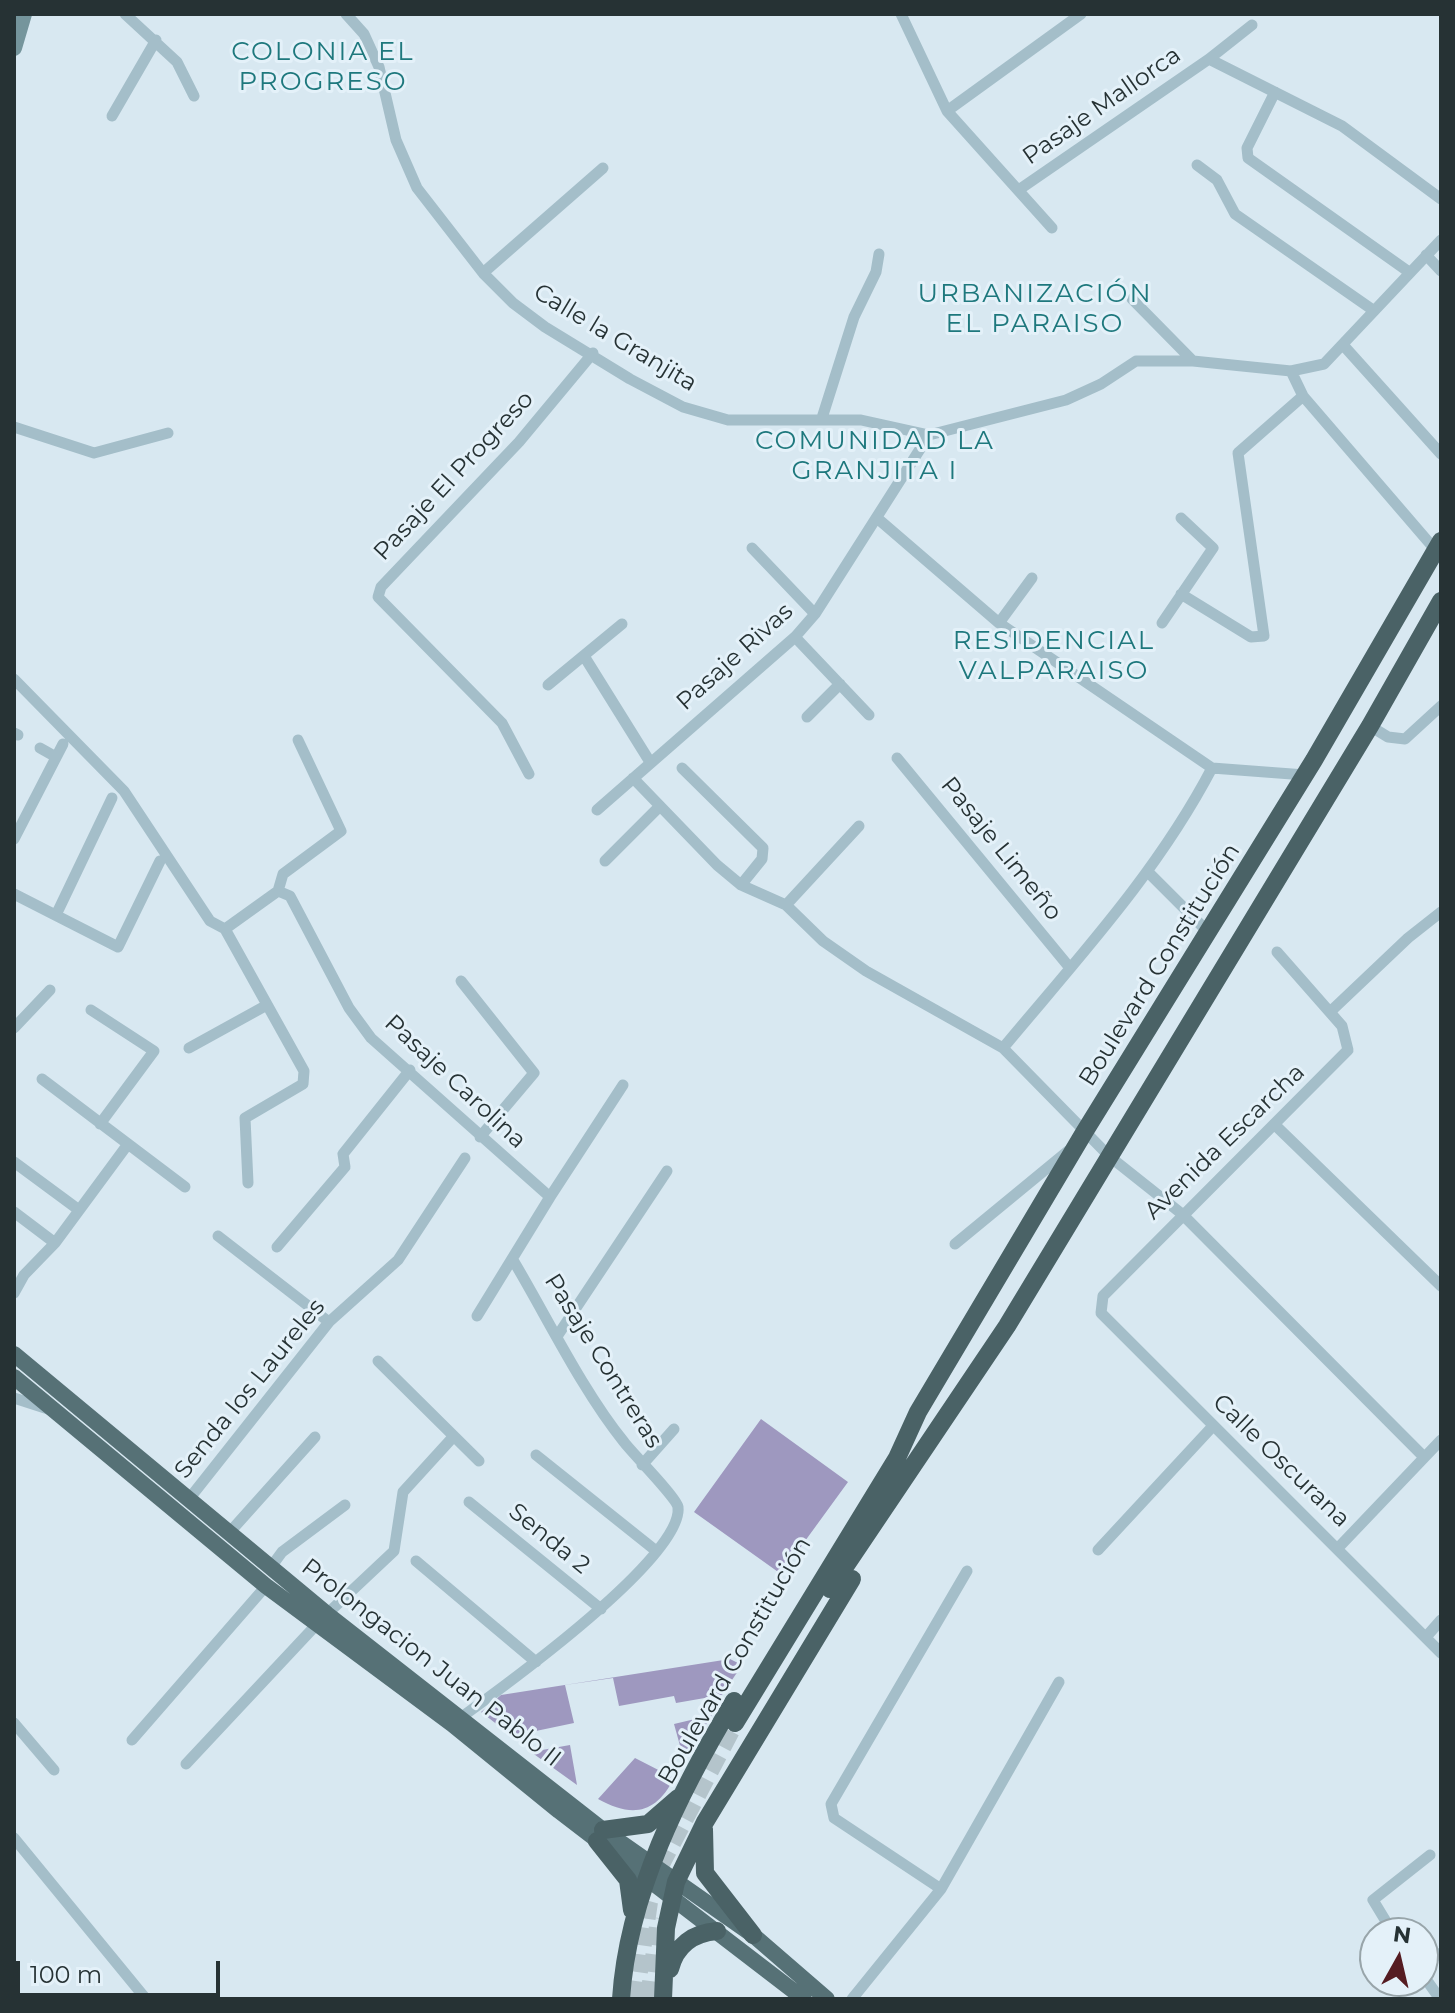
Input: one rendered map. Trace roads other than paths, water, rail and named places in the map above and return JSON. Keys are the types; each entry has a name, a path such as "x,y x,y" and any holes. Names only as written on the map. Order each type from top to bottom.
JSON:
{"highway":[{"name":"Boulevard Constitución","path":"621,1999 632,1924 650,1872 686,1790 750,1674 875,1473 918,1412 1081,1137 1209,933 1439,549"},
{"name":"Boulevard Constitución","path":"918,1412 897,1458 738,1727 1007,1326 1370,726 1441,601"},
{"name":"Boulevard Constitución","path":"664,1999 673,1889 705,1822 831,1610 927,1461 944,1418"},
{"path":"632,1924 632,1891 600,1835 648,1824 686,1790"},
{"path":"705,1822 705,1873 753,1935"},
{"path":"664,1999 674,1953 687,1940 717,1931"}],"main road":[{"path":"14,48 24,14"},
{"name":"Prolongacion Juan Pablo II","path":"14,1354 271,1567 323,1618 673,1889 753,1935 827,1999"},
{"name":"Prolongacion Juan Pablo II","path":"14,1377 266,1586 323,1618 463,1716 600,1835"},
{"name":"Prolongacion Juan Pablo II","path":"673,1889 717,1931 804,1999"}],"street":[{"path":"125,14 177,62 194,96"},
{"name":"Calle la Granjita","path":"346,14 364,34 379,67 396,140 417,188 483,273 513,303 545,327 593,353 630,379 698,412 728,420 861,420 929,435 1066,400 1101,384 1136,361 1193,361 1291,371 1324,364 1441,240"},
{"path":"947,111 1081,14"},
{"path":"904,15 947,111 1052,228"},
{"name":"Pasaje Mallorca","path":"1020,189 1209,59 1252,25"},
{"path":"112,116 156,40"},
{"name":"Pasaje Mallorca","path":"1209,59 1342,126 1441,199"},
{"path":"1275,92 1247,148 1248,158 1409,272"},
{"path":"1197,165 1217,180 1235,214 1373,310"},
{"path":"483,273 603,168"},
{"path":"822,418 849,330 876,272 879,254"},
{"path":"1426,255 1441,271"},
{"path":"1132,299 1193,361"},
{"path":"1344,346 1441,454"},
{"name":"Pasaje El Progreso","path":"529,774 502,723 378,597 381,587 519,442 593,353"},
{"path":"1291,371 1303,396 1439,549"},
{"path":"1181,594 1251,637 1264,636 1238,453 1303,396"},
{"path":"14,427 94,453 168,433"},
{"name":"Pasaje Rivas","path":"597,810 795,637 815,614 929,435"},
{"path":"877,518 999,623 1212,768 1305,775"},
{"path":"1162,623 1213,548 1181,518"},
{"path":"752,548 815,614"},
{"path":"999,623 1032,578"},
{"path":"548,685 622,624"},
{"path":"795,637 869,715"},
{"path":"584,656 650,762"},
{"path":"14,679 124,791 210,921 225,929 305,1077 303,1084 245,1118 248,1183"},
{"path":"807,717 840,684"},
{"path":"1370,726 1388,737 1405,739 1441,706"},
{"path":"225,929 278,891 283,874 341,831 298,740"},
{"path":"14,839 63,744"},
{"path":"40,748 56,757"},
{"name":"Pasaje Limeño","path":"897,758 1070,968"},
{"path":"682,768 763,848 762,859 741,885"},
{"path":"1003,1048 1149,873 1188,814 1212,768"},
{"path":"633,778 717,865 741,885 786,905 823,941 866,971 1003,1048 1081,1137 1182,1214 1424,1457"},
{"path":"56,915 112,798"},
{"path":"605,861 660,806"},
{"path":"786,905 859,826"},
{"path":"14,894 118,947 160,861"},
{"path":"1149,873 1209,933"},
{"name":"Pasaje Carolina","path":"278,891 290,896 349,1008 371,1038 550,1197"},
{"path":"1277,952 1330,1012 1408,938 1441,912"},
{"path":"461,981 534,1073 480,1137"},
{"path":"14,1028 50,990"},
{"path":"189,1048 267,1005"},
{"path":"91,1010 154,1051 100,1124"},
{"name":"Avenida Escarcha","path":"1103,1296 1348,1050 1342,1026 1330,1012"},
{"path":"277,1247 345,1167 343,1154 410,1070"},
{"path":"42,1079 185,1187"},
{"path":"477,1316 623,1085"},
{"path":"1274,1124 1441,1286"},
{"path":"955,1244 1081,1137"},
{"path":"14,1293 24,1275 55,1243 128,1144"},
{"name":"Senda los Laureles","path":"189,1499 329,1322 398,1260 465,1158"},
{"path":"14,1162 79,1210"},
{"path":"558,1335 667,1171"},
{"path":"14,1212 55,1243"},
{"path":"218,1236 329,1322"},
{"name":"Pasaje Contreras","path":"463,1716 601,1609 655,1550 677,1519 678,1507 616,1433 513,1260"},
{"name":"Calle Oscurana","path":"1103,1296 1101,1313 1441,1653"},
{"path":"378,1361 479,1461"},
{"path":"14,1398 52,1410"},
{"path":"1098,1550 1213,1426"},
{"path":"642,1465 674,1429"},
{"path":"186,1764 323,1618 394,1551 403,1492 454,1436"},
{"path":"229,1533 315,1437"},
{"path":"1338,1548 1441,1440"},
{"path":"536,1455 655,1550"},
{"name":"Senda 2","path":"469,1502 601,1609"},
{"path":"271,1567 282,1552 345,1505"},
{"path":"416,1561 536,1662"},
{"path":"941,1889 834,1818 831,1804 967,1571"},
{"path":"132,1740 266,1586"},
{"path":"1426,1637 1441,1620"},
{"path":"852,1999 941,1889 1059,1682"},
{"path":"14,1723 54,1770"},
{"path":"14,1838 146,1999"},
{"path":"1383,1917 1373,1900 1430,1855"}],"tunnel":[{"path":"635,1999 649,1902 659,1868 735,1723"},
{"path":"649,1999 659,1918"}],"district":[{"name":"COLONIA EL PROGRESO","path":"323,67"},
{"name":"URBANIZACIÓN EL PARAISO","path":"1035,309"},
{"name":"COMUNIDAD LA GRANJITA I","path":"875,456"},
{"name":"RESIDENCIAL VALPARAISO","path":"1054,656"}]}
